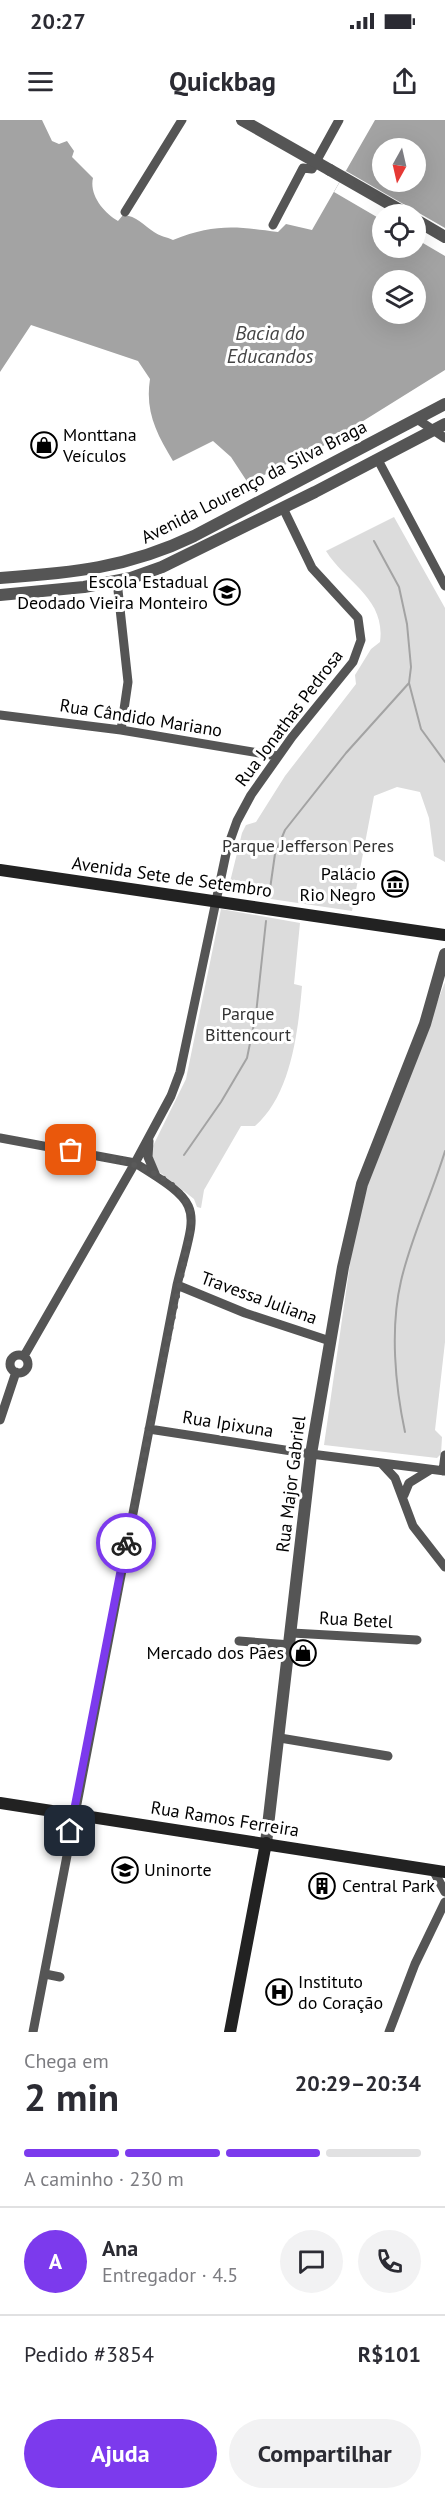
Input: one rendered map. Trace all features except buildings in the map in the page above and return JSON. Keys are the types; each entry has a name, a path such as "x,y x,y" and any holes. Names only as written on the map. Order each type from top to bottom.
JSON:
{"main road":[{"name":"Avenida Sete de Setembro","path":"0,870 445,935"},
{"name":"Rua Ramos Ferreira","path":"0,1803 439,1871"},
{"name":"Rua Major Gabriel","path":"230,2032 266,1844"}],"street":[{"path":"125,212 182,120"},
{"path":"242,120 390,204"},
{"path":"273,225 303,168 312,169 339,120"},
{"path":"426,226 445,237"},
{"name":"Avenida Lourenço da Silva Braga","path":"0,578 57,574 116,565 155,554 445,404"},
{"path":"417,420 445,438"},
{"name":"Avenida Lourenço da Silva Braga","path":"0,595 59,590 117,581 162,567 315,492 445,424"},
{"path":"378,460 445,586"},
{"path":"306,477 315,492"},
{"name":"Rua Jonathas Pedrosa","path":"0,1420 16,1372 25,1371 28,1366 24,1356 150,1136 180,1072 227,849 237,821 278,756 353,662 361,640 358,618 312,568 283,508"},
{"path":"57,574 59,590"},
{"path":"117,581 128,669 121,730"},
{"name":"Rua Cândido Mariano","path":"0,715 121,730 278,756"},
{"name":"Rua Major Gabriel","path":"266,1844 292,1639 312,1454 330,1341 362,1184 422,1031 445,954"},
{"name":"Rua Jonathas Pedrosa","path":"150,1136 148,1157 157,1177"},
{"path":"0,1138 135,1162 180,1192 192,1210 191,1229 177,1285 73,1813 33,2032"},
{"name":"Travessa Juliana","path":"177,1285 245,1313 330,1341"},
{"name":"Rua Ipixuna","path":"149,1429 444,1471"},
{"path":"444,1471 445,1455"},
{"path":"381,1463 396,1478 404,1495 408,1516 445,1567"},
{"path":"404,1495 409,1484 430,1470"},
{"name":"Rua Betel","path":"239,1641 417,1640"},
{"path":"280,1737 388,1756"},
{"path":"439,1871 445,1892"},
{"path":"389,2032 416,1964 445,1902"},
{"path":"45,1974 60,1977"}],"green space":[{"name":"Parque Jefferson Peres","path":"394,517 445,608 445,862 434,856 429,818 420,792 397,787 374,796 352,911 231,893 228,890 246,825 256,822 285,776 356,684 355,675 371,649 380,642 380,627 371,602 326,551"},
{"name":"Parque Bittencourt","path":"221,909 300,923 294,984 302,986 295,1042 285,1080 277,1098 255,1126 241,1126 204,1190 201,1208 197,1207 194,1199 158,1171 150,1152 186,1079"},
{"path":"445,982 445,1342 435,1430 442,1437 441,1454 437,1458 324,1445 354,1236 367,1184"}],"water":[{"name":"Bacia do Educandos","path":"0,120 42,120 52,141 59,144 67,141 74,151 72,157 93,178 95,197 108,213 118,221 123,215 132,217 156,233 173,240 201,231 224,228 249,228 278,232 286,224 312,230 375,120 445,120 445,370 323,446 248,483 231,457 213,441 173,461 153,422 149,401 150,379 138,361 31,325 0,372"}],"pier":[{"path":"346,171 372,186 372,192 382,192 403,204 372,204 372,214 334,192"},
{"path":"426,217 445,228 445,256 426,245"}],"waterway":[{"path":"374,541 399,587 407,624 411,667 409,683 421,729 445,762"},
{"path":"269,896 275,854 285,830 346,753 409,683"},
{"path":"184,1155 221,1102 247,1058 256,1014 266,921"},
{"path":"405,1432 395,1356 398,1299 410,1248 445,1151"}],"way so far":[{"path":"71,1150 135,1163 180,1192 192,1210 191,1229 177,1285 126,1543"}],"place":[{"name":"Monttana Veículos","path":"44,445"},
{"name":"Escola Estadual Deodado Vieira Monteiro","path":"227,592"},
{"name":"Palácio Rio Negro","path":"395,884"},
{"name":"Mercado dos Pães","path":"303,1653"},
{"name":"Uninorte","path":"125,1870"},
{"name":"Central Park","path":"322,1886"},
{"name":"Instituto do Coração","path":"279,1992"}],"route":[{"path":"70,1831 126,1543"}]}
